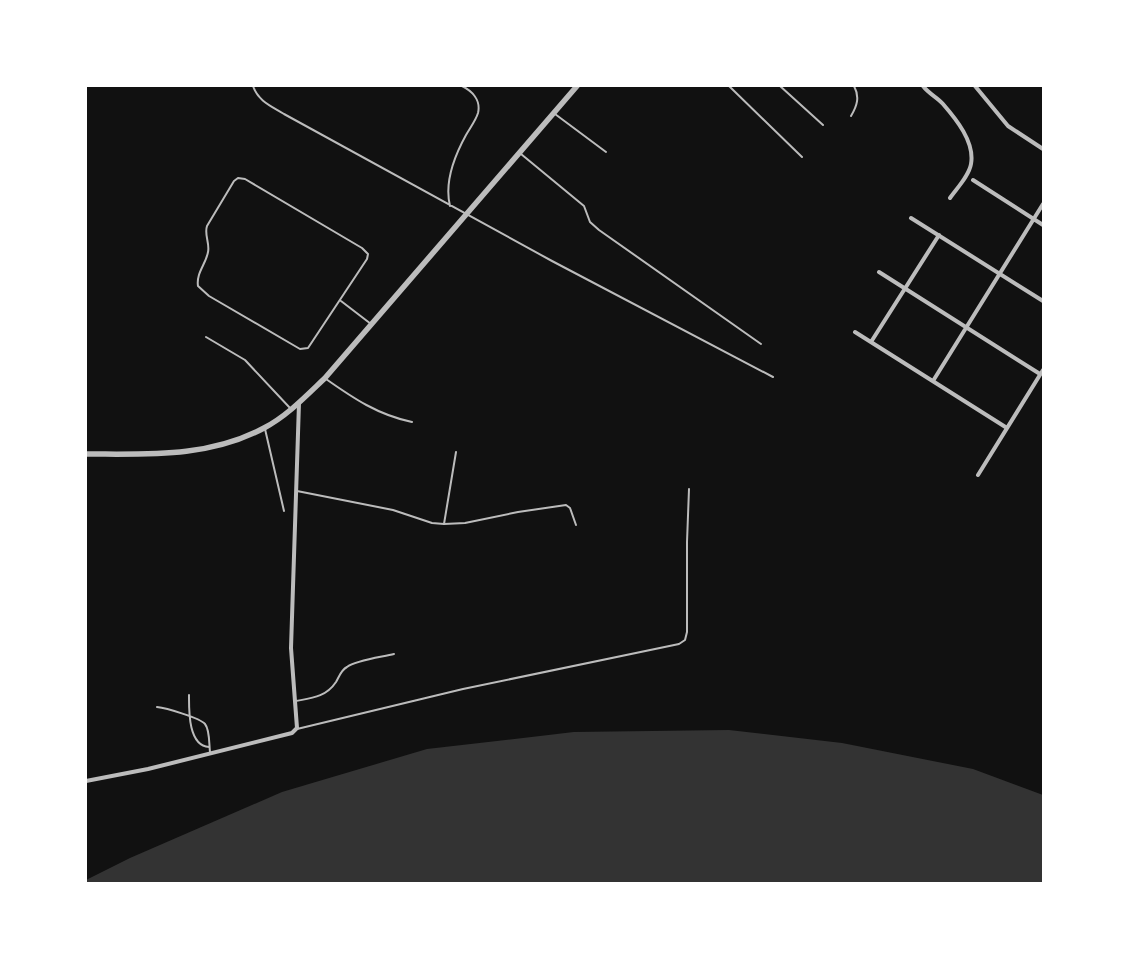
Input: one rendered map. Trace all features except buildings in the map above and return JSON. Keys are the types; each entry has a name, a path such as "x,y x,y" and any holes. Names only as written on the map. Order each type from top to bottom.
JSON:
{"street":[{"path":"86,454 176,454 220,447 265,428 291,409 325,378 577,86"},
{"path":"923,86 930,95 942,104 955,119 968,142 971,153 971,164 950,198"},
{"path":"976,86 1008,126 1043,149"},
{"path":"973,180 1043,225"},
{"path":"933,381 1043,204"},
{"path":"911,218 1043,301"},
{"path":"872,342 939,235"},
{"path":"879,272 966,327 1042,372 978,474"},
{"path":"855,332 1007,428"},
{"path":"86,781 148,769 292,733 296,729 296,701 291,648 299,403"}],"lane":[{"path":"253,86 256,94 262,101 450,206 773,377"},
{"path":"450,206 449,199 454,160 478,113 478,102 472,92 462,86"},
{"path":"729,86 802,157"},
{"path":"780,86 823,125"},
{"path":"851,116 858,102 858,93 854,86"},
{"path":"554,113 606,152"},
{"path":"520,153 584,206 590,222 599,230 761,344"},
{"path":"241,178 245,179 366,250 369,257 340,301 312,345 308,348 300,349 200,289 198,286 198,276 208,254 206,230 236,180 241,178"},
{"path":"340,301 372,324"},
{"path":"206,336 245,360 291,409"},
{"path":"325,378 363,405 389,416 412,422"},
{"path":"265,428 284,511"},
{"path":"444,524 456,452"},
{"path":"296,729 463,689 680,644 685,640 687,632 687,542 689,489"},
{"path":"296,491 393,510 432,523 444,524 465,523 566,504 570,508 576,525"},
{"path":"296,701 320,696 325,693 330,689 343,670 351,664 394,654"},
{"path":"189,695 190,725 196,738 202,745 209,747"},
{"path":"157,707 173,710 200,720 206,725 210,753"}],"shaded area":[{"path":"729,730 842,743 973,769 1043,795 1043,883 86,883 86,880 130,858 282,792 427,749 574,732"}]}
